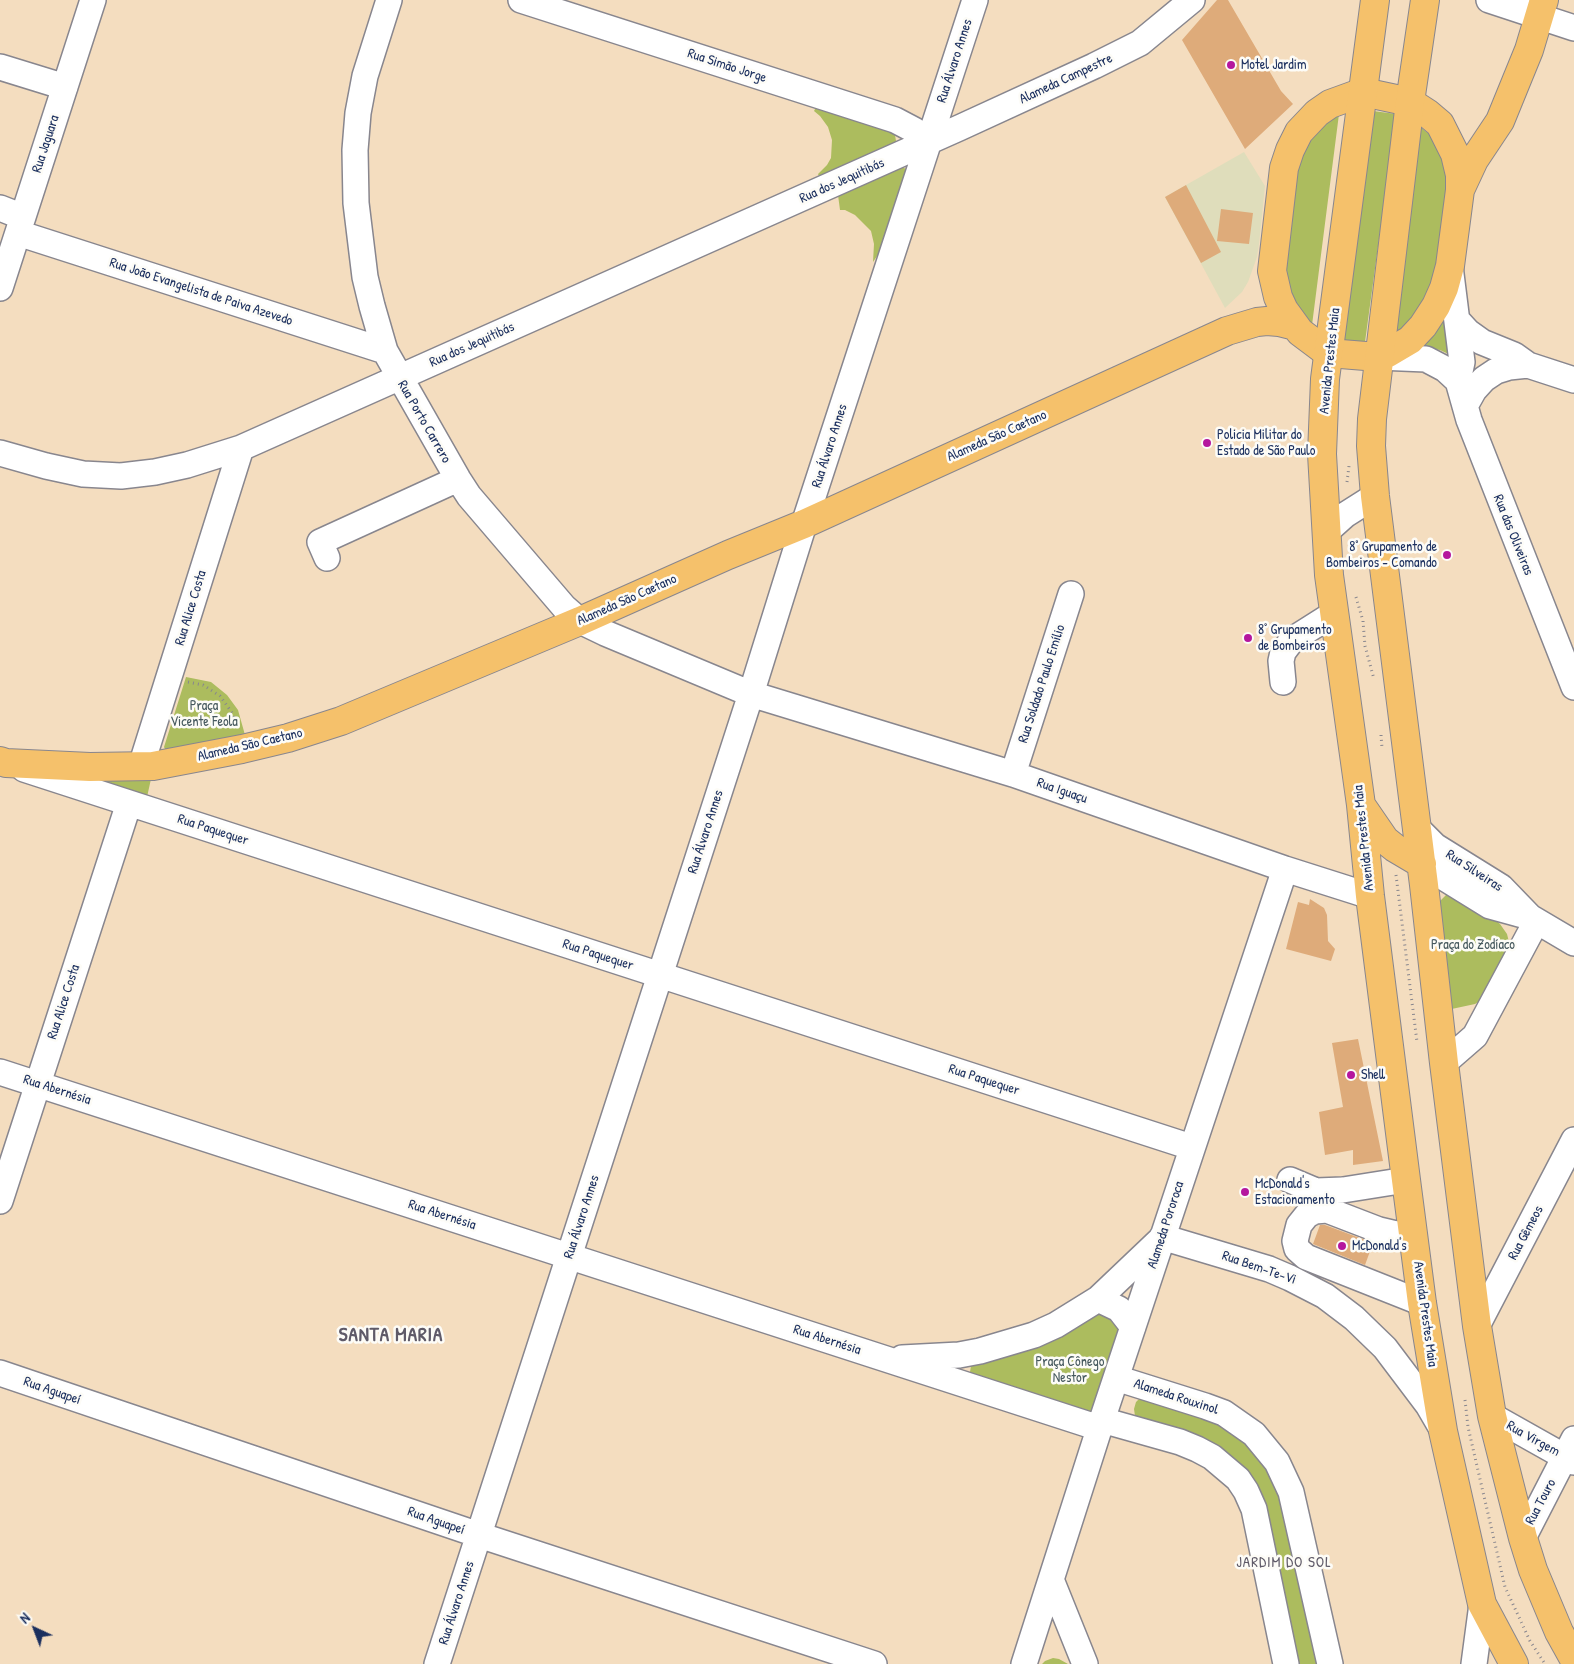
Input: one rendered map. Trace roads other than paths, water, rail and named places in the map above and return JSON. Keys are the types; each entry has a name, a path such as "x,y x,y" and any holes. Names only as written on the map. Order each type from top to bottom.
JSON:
{"main road":[{"name":"Avenida Prestes Maia","path":"1375,0 1328,353 1322,454 1336,523 1333,614 1361,805 1370,896 1422,1302 1442,1431 1482,1604 1514,1664"},
{"path":"1425,0 1410,102 1378,357 1371,446 1375,496 1422,864 1444,1063 1477,1326 1492,1416 1523,1538 1545,1600 1574,1659"},
{"path":"1460,190 1474,160 1500,121 1529,50 1542,8"},
{"path":"1440,124 1449,139 1457,160 1460,190 1450,266 1444,288 1436,306 1423,326 1410,340 1388,353 1378,357 1328,353 1295,326 1284,310 1276,290 1272,271 1284,168 1299,132 1317,113 1330,104 1363,92 1410,102 1451,131 1466,133 1480,130 1494,120 1506,107"},
{"name":"Alameda São Caetano","path":"1227,332 1243,319 1259,301 1266,289 1272,271"},
{"name":"Alameda São Caetano","path":"3,762 90,767 152,766 242,749 288,738 341,721 580,621 728,555 804,524 1227,332 1257,322 1267,321 1295,326"},
{"path":"1361,805 1385,840 1422,864"}],"street":[{"name":"Rua Jaguara","path":"0,288 93,0"},
{"name":"Rua Porto Carrero","path":"389,0 365,76 358,113 355,150 356,204 365,277 385,351 469,496 564,607 580,621 605,633 751,694"},
{"name":"Rua Simão Jorge","path":"520,0 895,120 914,130 929,142"},
{"name":"Rua Álvaro Annes","path":"437,1664 751,694 804,524 975,0"},
{"name":"Alameda Campestre","path":"929,142 1085,71 1140,43 1192,0"},
{"path":"1489,0 1542,8 1574,28"},
{"path":"0,67 65,87"},
{"name":"Rua dos Jequitibás","path":"0,453 83,474 121,476 155,472 186,465 241,448 929,142"},
{"name":"Rua João Evangelista de Paiva Azevedo","path":"0,208 20,225 385,351"},
{"name":"Rua das Oliveiras","path":"1450,266 1462,362 1458,381 1465,406 1493,484 1574,687"},
{"path":"1457,320 1475,337 1514,355 1528,365 1574,380"},
{"path":"1378,357 1426,358 1445,369 1458,381"},
{"path":"1465,406 1474,390 1484,379 1496,371 1509,367 1528,365"},
{"name":"Rua Alice Costa","path":"141,766 241,448"},
{"path":"327,558 320,542 458,480"},
{"path":"1336,523 1375,496"},
{"name":"Rua Soldado Paulo Emílio","path":"1013,774 1072,594"},
{"path":"1283,682 1280,662 1283,652 1292,640 1333,614"},
{"name":"Rua Iguaçu","path":"751,694 1013,774 1285,869 1370,896"},
{"name":"Rua Paquequer","path":"3,762 1191,1148"},
{"name":"Rua Alice Costa","path":"0,1201 129,803"},
{"name":"Rua Silveiras","path":"1416,827 1435,846 1501,887 1533,920"},
{"name":"Rua Silveiras","path":"1422,864 1490,906 1533,920 1574,944"},
{"name":"Alameda Pororoca","path":"1024,1664 1052,1582 1100,1424 1285,869"},
{"path":"1444,1063 1475,1036 1533,920"},
{"name":"Rua Abernésia","path":"0,1072 884,1358"},
{"name":"Rua Gêmeos","path":"1477,1326 1574,1140"},
{"path":"1290,1180 1316,1190 1343,1190 1406,1180"},
{"path":"1413,1233 1396,1234 1379,1230 1327,1210 1315,1210 1306,1216 1299,1225 1295,1241 1297,1249 1306,1257 1422,1302"},
{"path":"884,1358 959,1355 1034,1335 1056,1325 1098,1299 1162,1237"},
{"name":"Rua Bem-Te-Vi","path":"1162,1237 1269,1270 1290,1278 1325,1296 1354,1318 1385,1348 1428,1405 1442,1431"},
{"path":"1098,1299 1119,1309 1133,1327"},
{"path":"884,1358 1100,1424 1180,1442 1212,1457 1238,1479 1254,1509 1286,1664"},
{"name":"Rua Aguapeí","path":"0,1374 479,1535 874,1664"},
{"name":"Alameda Rouxinol","path":"1116,1378 1205,1406 1224,1414 1254,1434 1278,1462 1291,1492 1330,1664"},
{"name":"Rua Virgem","path":"1492,1416 1531,1438 1571,1453"},
{"name":"Rua Touro","path":"1523,1538 1543,1499 1571,1453"},
{"path":"1052,1582 1085,1664"},
{"path":"1474,1664 1482,1604"}],"place":[{"name":"Motel Jardim","path":"1231,65"},
{"name":"Policia Militar do Estado de São Paulo","path":"1207,443"},
{"name":"8° Grupamento de Bombeiros - Comando","path":"1447,555"},
{"name":"8° Grupamento de Bombeiros","path":"1248,638"},
{"name":"Shell","path":"1351,1075"},
{"name":"McDonald's Estacionamento","path":"1245,1192"},
{"name":"McDonald's","path":"1342,1246"}],"district":[{"name":"SANTA MARIA","path":"391,1336"},
{"name":"JARDIM DO SOL","path":"1284,1563"}],"park label":[{"name":"Praça Vicente Feola","path":"204,714"},
{"name":"Praça do Zodíaco","path":"1473,945"},
{"name":"Praça Cônego Nestor","path":"1070,1370"}]}
